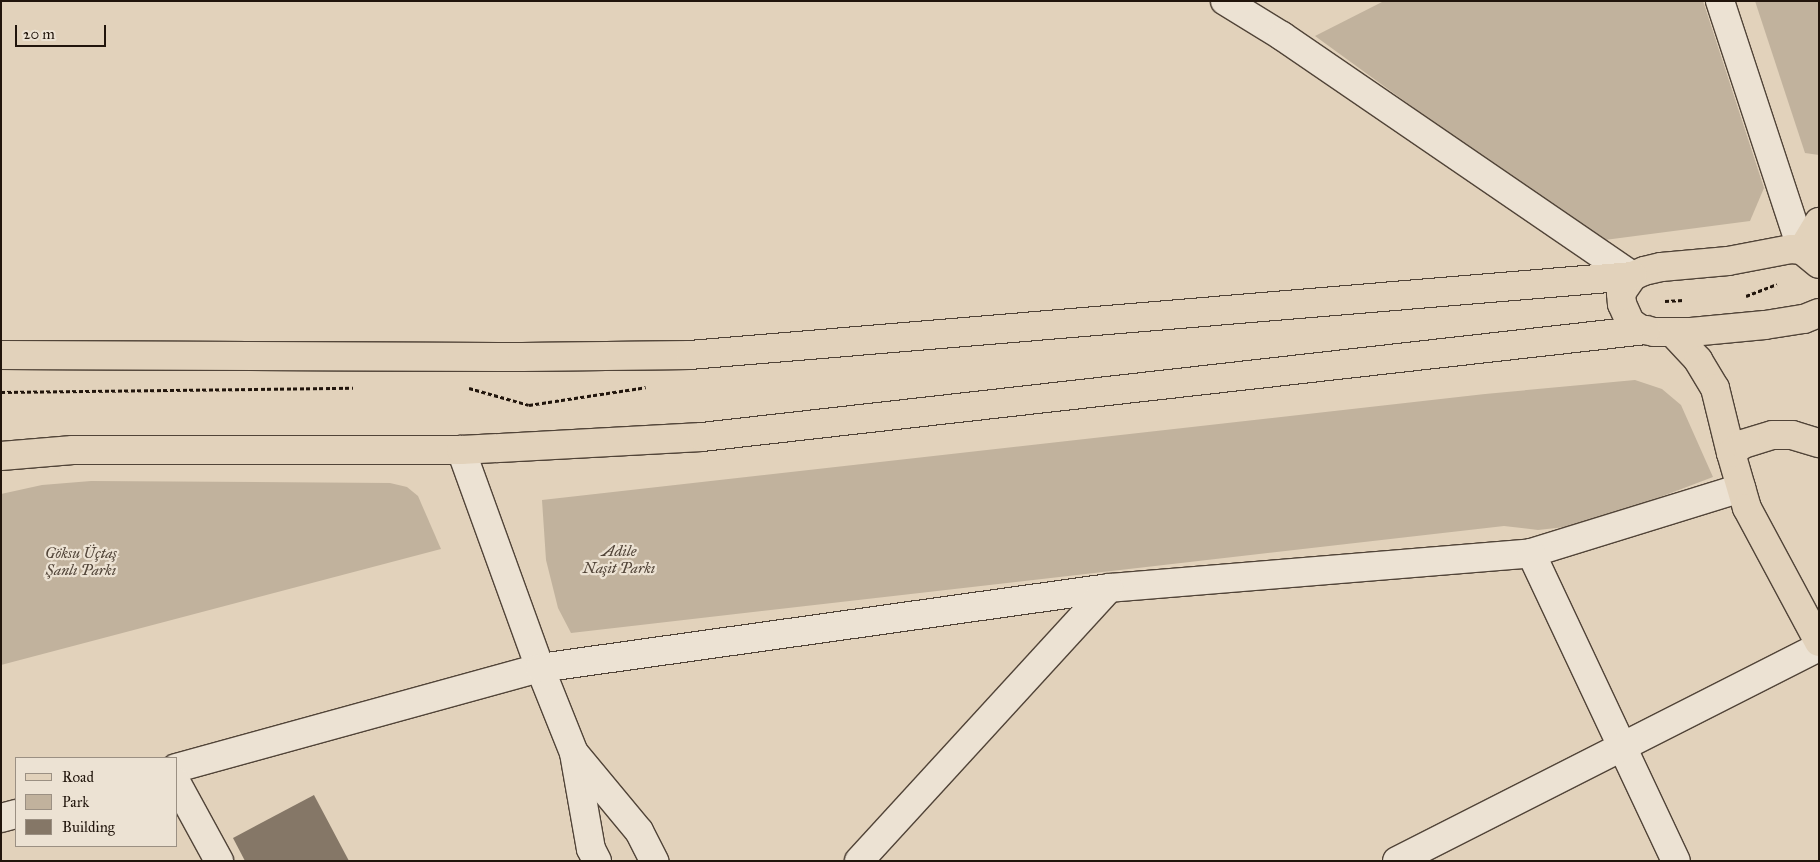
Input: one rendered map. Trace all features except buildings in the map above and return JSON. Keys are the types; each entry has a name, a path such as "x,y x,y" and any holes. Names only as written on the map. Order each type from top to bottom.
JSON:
{"main road":[{"path":"1,355 522,357 690,354 1633,276 1661,267 1728,261 1791,249 1810,257 1819,222"},
{"path":"1633,276 1625,284 1621,294 1622,304 1630,322 1640,329 1673,333 1784,322 1804,319 1819,313"},
{"path":"1,456 73,450 461,450 702,438 1646,330"},
{"path":"1673,333 1698,360 1715,388 1747,508 1819,642"},
{"path":"1731,453 1743,444 1773,435 1792,435 1819,443"}],"street":[{"path":"1225,1 1282,36 1633,276"},
{"path":"1720,1 1810,257"},
{"path":"461,450 540,668 574,753 591,849 597,861"},
{"path":"178,767 540,668 1109,588 1531,552 1741,488"},
{"path":"1531,552 1676,861"},
{"path":"859,861 1109,588"},
{"path":"1397,861 1819,647"},
{"path":"574,753 639,831 654,861"},
{"path":"178,786 219,861"},
{"path":"1,818 15,814"}],"green space":[{"path":"1384,1 1703,1 1764,188 1750,221 1597,241 1315,36"},
{"path":"1755,1 1819,1 1819,155 1805,153"},
{"name":"Adile Naşit Parkı","path":"1635,380 1662,389 1681,405 1713,477 1602,519 1565,527 1538,530 1504,526 571,633 558,608 546,560 542,500 1485,394"},
{"name":"Göksu Üçtaş Şanlı Parkı","path":"91,481 390,483 407,487 418,496 441,549 1,665 1,494 42,485"}]}
